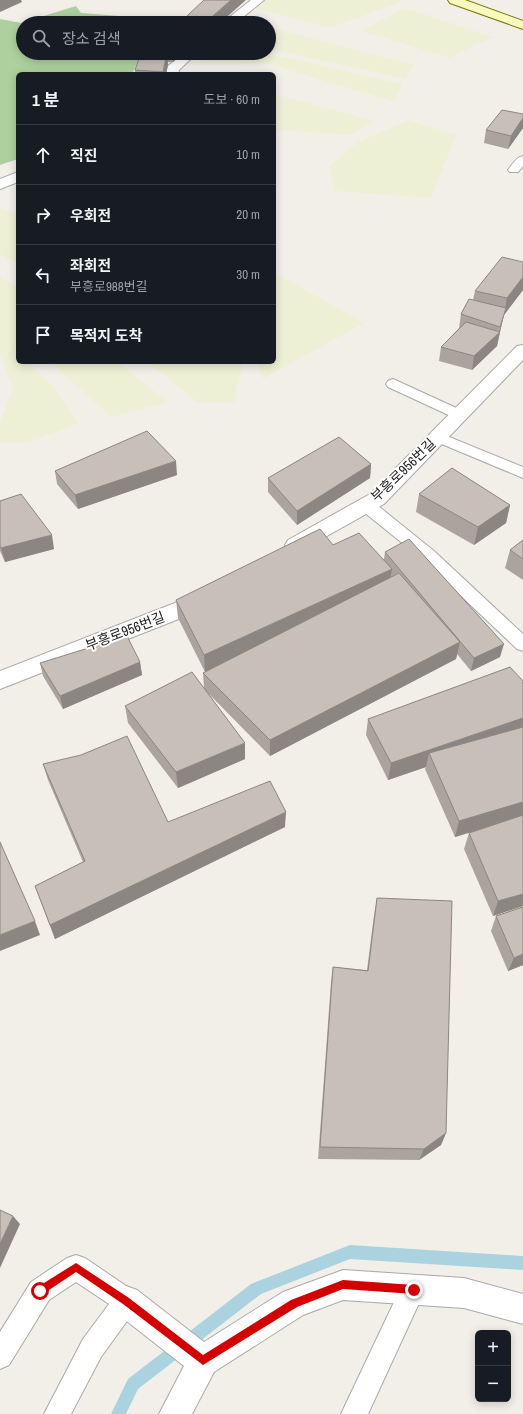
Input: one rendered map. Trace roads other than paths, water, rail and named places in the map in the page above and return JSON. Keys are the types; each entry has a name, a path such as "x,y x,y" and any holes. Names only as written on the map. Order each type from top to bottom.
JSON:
{"main road":[{"path":"454,0 523,25"}],"street":[{"path":"237,16 258,0"},
{"path":"172,72 173,69 183,60"},
{"path":"0,185 16,177"},
{"name":"부흥로956번길","path":"278,555 377,499 523,350"},
{"name":"부흥로956번길","path":"0,680 182,609 216,590"},
{"path":"175,1414 203,1361 294,1304 343,1285 464,1293 523,1309"},
{"path":"126,1301 203,1361"}],"lane":[{"path":"514,170 523,158"},
{"path":"393,384 460,415"},
{"path":"437,438 523,474"},
{"path":"366,505 428,555 523,644"},
{"path":"0,1356 40,1291 76,1267 126,1301 92,1348 57,1414"},
{"path":"354,1414 414,1290"}],"waterway":[{"path":"118,1414 133,1384 256,1289 350,1252 523,1263"}]}
